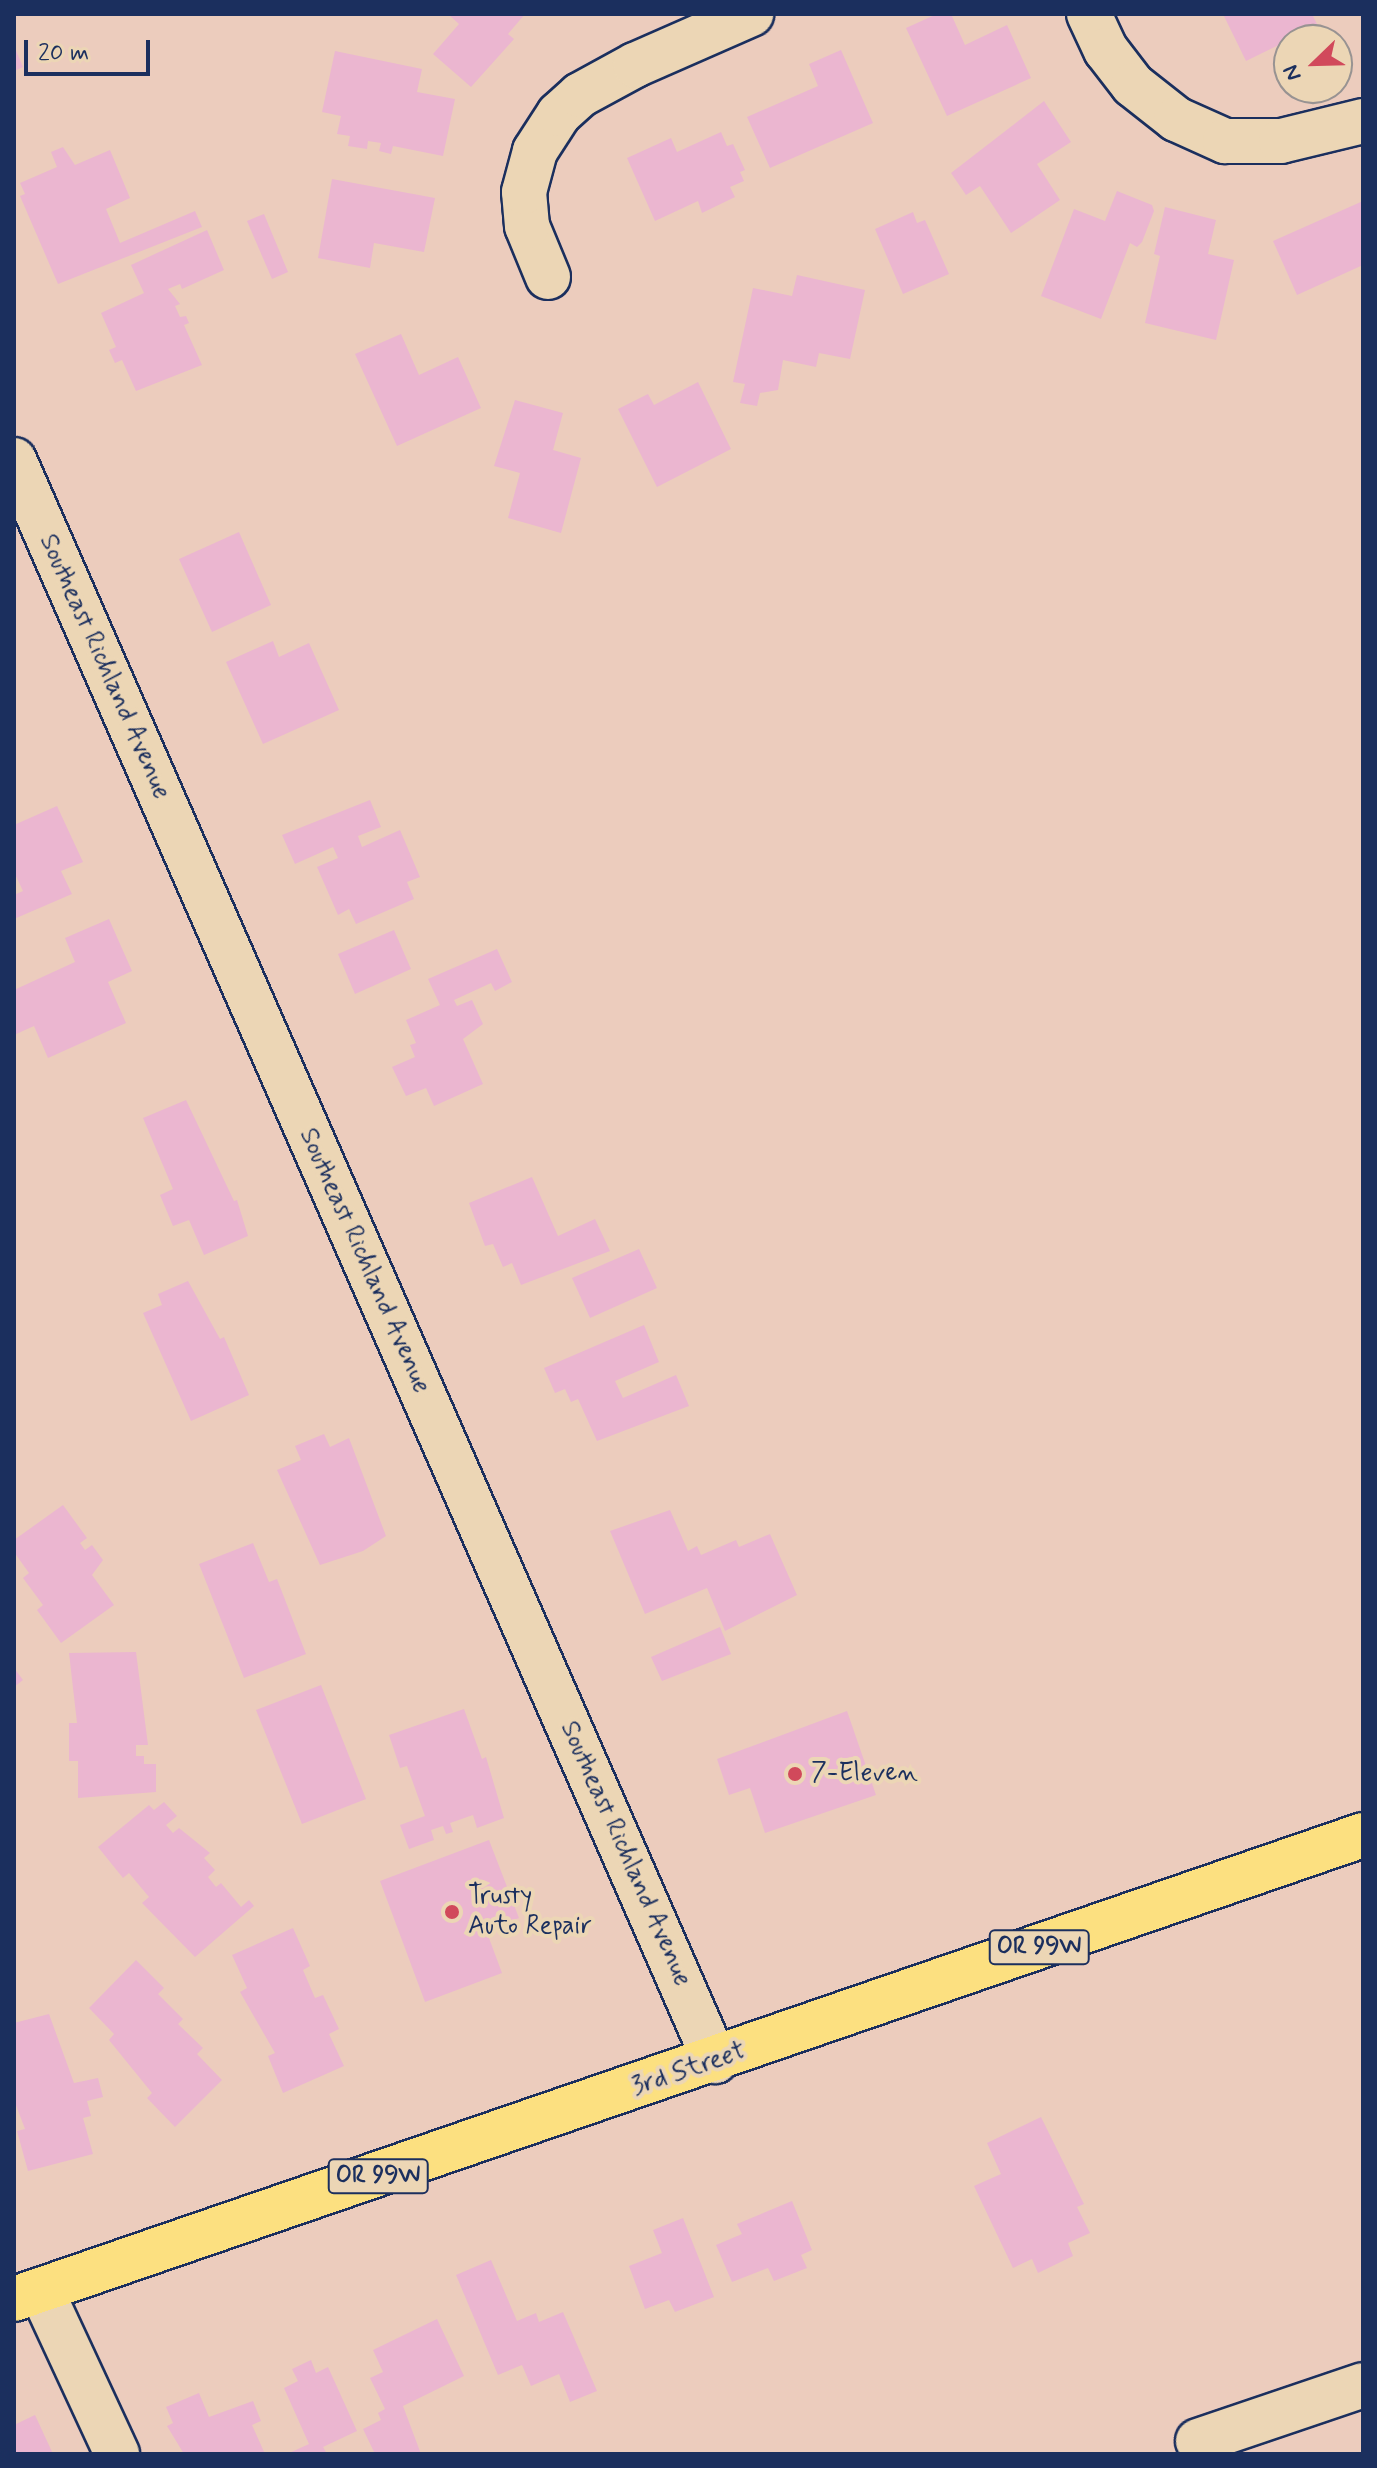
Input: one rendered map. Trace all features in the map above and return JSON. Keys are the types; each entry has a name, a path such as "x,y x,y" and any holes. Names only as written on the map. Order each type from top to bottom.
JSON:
{"highway":[{"name":"3rd Street","path":"28,2295 715,2061 1363,1835"}],"street":[{"path":"548,277 527,226 524,192 535,151 559,114 580,95 635,65 751,14"},
{"path":"1089,14 1106,50 1133,85 1176,119 1225,141 1281,141 1363,121"},
{"name":"Southeast Richland Avenue","path":"14,460 715,2061"},
{"path":"28,2295 117,2454"},
{"path":"1198,2441 1363,2385"}],"building":[{"path":"448,14 525,14 508,34 514,39 471,87 433,54 459,24"},
{"path":"937,14 951,14 965,45 1007,25 1031,78 947,116 906,28"},
{"path":"1223,14 1312,14 1317,24 1273,24 1273,48 1246,61"},
{"path":"14,46 23,67 14,71"},
{"path":"841,50 873,123 770,168 747,117 818,86 809,64"},
{"path":"335,51 422,69 417,92 455,99 443,156 393,146 391,154 379,151 381,143 368,141 367,149 348,146 350,136 337,134 341,116 322,112"},
{"path":"1044,101 1071,142 1037,164 1060,200 1011,233 980,186 966,195 951,173"},
{"path":"721,132 727,146 733,144 745,170 740,172 744,181 730,187 735,197 702,213 698,201 655,221 627,158 671,138 677,152"},
{"path":"63,147 75,165 110,150 130,198 106,209 120,243 195,211 202,227 58,284 20,196 25,194 20,183 57,167 51,152"},
{"path":"332,179 435,198 424,252 374,243 370,268 318,258"},
{"path":"1117,191 1152,205 1154,211 1142,242 1137,247 1130,243 1101,319 1041,296 1074,209 1105,221"},
{"path":"1363,201 1363,265 1297,295 1273,241"},
{"path":"1165,207 1216,220 1208,254 1234,260 1216,340 1145,323 1160,256 1154,254"},
{"path":"913,212 917,223 925,220 949,274 903,294 875,229"},
{"path":"264,214 288,272 272,279 247,221"},
{"path":"207,230 224,270 182,289 180,284 168,289 180,304 175,306 180,317 186,316 189,323 184,325 202,365 136,391 122,360 115,363 109,350 116,347 101,313 144,293 131,265"},
{"path":"797,275 865,290 850,359 819,353 816,367 783,360 778,390 760,393 757,406 740,403 745,384 733,382 753,288 792,296"},
{"path":"401,334 419,375 458,357 481,408 397,446 355,354"},
{"path":"698,382 731,449 657,487 618,409 648,394 654,405"},
{"path":"515,400 563,413 553,450 581,458 561,533 508,518 520,473 494,466"},
{"path":"239,532 271,605 212,632 179,559"},
{"path":"273,641 279,657 309,643 339,710 263,744 226,662"},
{"path":"370,800 381,827 358,836 362,847 400,830 420,877 407,882 414,899 356,924 349,909 338,915 317,867 338,858 333,847 295,864 282,835"},
{"path":"57,806 83,862 61,871 72,894 14,919 14,895 23,891 14,872 14,825"},
{"path":"109,919 132,971 108,982 126,1023 48,1058 34,1026 14,1035 14,990 75,962 65,938"},
{"path":"394,930 411,969 355,994 338,954"},
{"path":"497,949 512,982 495,991 491,983 454,1000 457,1006 472,1000 483,1024 463,1039 483,1084 434,1106 426,1088 406,1096 392,1067 415,1057 410,1045 416,1043 406,1020 440,1005 428,979"},
{"path":"186,1100 234,1201 237,1200 248,1236 204,1255 189,1220 173,1226 160,1195 173,1189 143,1118"},
{"path":"532,1177 558,1236 595,1219 610,1251 521,1285 512,1263 503,1267 493,1244 485,1246 469,1203"},
{"path":"639,1249 657,1288 590,1318 572,1278"},
{"path":"188,1281 220,1339 224,1337 249,1395 191,1421 143,1313 162,1305 158,1294"},
{"path":"644,1325 659,1362 615,1381 623,1398 676,1375 689,1406 597,1441 578,1399 571,1402 565,1389 555,1393 544,1368"},
{"path":"324,1434 330,1447 349,1438 386,1536 363,1551 320,1565 277,1470 301,1460 295,1446"},
{"path":"63,1505 87,1538 80,1543 85,1550 92,1545 103,1560 92,1575 114,1605 61,1643 37,1610 43,1605 23,1578 29,1573 14,1552 14,1540"},
{"path":"670,1510 688,1551 697,1546 701,1555 736,1540 739,1547 770,1534 797,1595 725,1631 707,1588 645,1614 610,1531"},
{"path":"253,1543 269,1582 277,1579 306,1654 244,1678 199,1564"},
{"path":"720,1627 731,1654 662,1681 651,1657"},
{"path":"136,1652 148,1745 136,1745 136,1756 144,1756 144,1764 156,1764 156,1792 78,1798 78,1761 69,1761 69,1723 77,1723 69,1653"},
{"path":"14,1668 23,1680 14,1687"},
{"path":"321,1685 366,1799 302,1824 256,1710"},
{"path":"464,1709 482,1759 486,1757 504,1818 477,1828 473,1815 450,1823 453,1832 446,1834 443,1826 431,1830 434,1840 409,1849 400,1825 425,1816 407,1766 400,1768 389,1735"},
{"name":"7-Eleven","path":"847,1711 876,1795 765,1833 750,1788 729,1795 717,1759"},
{"path":"164,1802 177,1816 166,1825 173,1833 179,1828 210,1853 204,1858 215,1870 208,1877 216,1887 221,1883 241,1907 249,1900 254,1906 195,1957 142,1903 149,1897 129,1873 123,1878 98,1847 149,1805 154,1810"},
{"path":"489,1840 519,1918 486,1930 502,1973 425,2002 380,1881"},
{"path":"293,1928 310,1966 303,1970 315,1998 323,1995 339,2029 329,2034 344,2066 283,2093 268,2056 275,2053 240,1992 247,1988 232,1955"},
{"path":"136,1960 164,1988 158,1994 183,2019 178,2024 203,2048 197,2054 222,2080 175,2127 147,2098 152,2093 109,2040 114,2034 89,2008"},
{"path":"49,2014 74,2083 98,2078 103,2097 87,2101 91,2116 83,2118 93,2154 28,2171 17,2131 25,2129 14,2100 14,2023"},
{"path":"1041,2117 1084,2204 1077,2207 1090,2233 1068,2243 1073,2256 1038,2273 1032,2259 1013,2268 974,2186 1001,2174 987,2143"},
{"path":"792,2201 812,2250 801,2255 807,2268 774,2281 768,2268 732,2282 716,2245 742,2234 737,2224"},
{"path":"683,2218 714,2297 675,2312 669,2300 645,2309 629,2266 662,2253 653,2230"},
{"path":"491,2260 517,2321 536,2313 539,2322 563,2312 597,2391 570,2402 559,2374 531,2386 522,2365 498,2375 456,2275"},
{"path":"437,2319 464,2376 403,2406 421,2454 375,2454 363,2429 381,2420 378,2413 385,2409 370,2378 383,2372 373,2350"},
{"path":"311,2360 316,2373 328,2367 357,2431 323,2447 327,2454 287,2454 309,2444 284,2388 298,2381 292,2369"},
{"path":"199,2393 209,2417 253,2401 261,2421 252,2425 265,2454 184,2454 167,2426 173,2423 166,2407"},
{"path":"35,2415 53,2454 14,2454 14,2425"}],"place":[{"name":"7-Eleven","path":"795,1774"},
{"name":"Trusty Auto Repair","path":"452,1912"}]}
